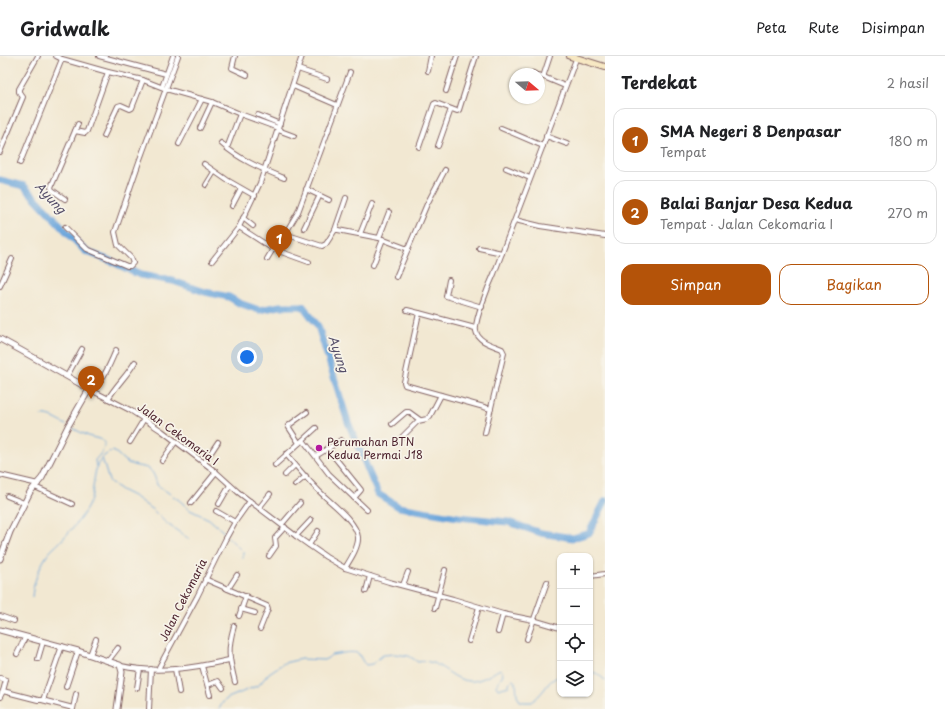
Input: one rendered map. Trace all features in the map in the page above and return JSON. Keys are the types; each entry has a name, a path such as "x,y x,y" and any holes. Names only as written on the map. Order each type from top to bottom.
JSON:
{"main road":[{"path":"573,57 605,67"}],"street":[{"path":"0,152 23,97 19,92 19,89 38,56"},
{"path":"56,56 108,72 143,80 164,88 212,102 240,114 279,127"},
{"path":"99,56 166,74"},
{"path":"164,88 166,74 173,56"},
{"path":"65,228 87,249 126,266 130,266 133,263 118,245 115,232 164,88 178,56"},
{"path":"235,56 233,68 247,75"},
{"path":"212,261 239,227 255,196 302,56"},
{"path":"428,71 431,56"},
{"path":"446,91 457,56"},
{"path":"419,147 434,104 436,103 458,111 460,109 476,56"},
{"path":"545,71 550,56"},
{"path":"485,433 504,353 502,349 481,340 477,335 475,328 514,220 555,116 573,57"},
{"path":"20,163 62,59"},
{"path":"298,69 327,79"},
{"path":"75,131 85,133 87,131 108,72"},
{"path":"267,259 285,234 298,212 350,72"},
{"path":"545,77 565,86"},
{"path":"104,136 118,106 121,105 130,109 132,108 143,80"},
{"path":"293,86 337,104"},
{"path":"179,144 202,99"},
{"path":"200,128 212,102"},
{"path":"438,146 451,109"},
{"path":"227,148 240,114"},
{"path":"258,115 294,136"},
{"path":"65,199 52,190 51,187 78,124"},
{"path":"501,128 543,146"},
{"path":"546,136 568,144"},
{"path":"221,143 264,170 284,178"},
{"path":"204,164 241,189 255,196"},
{"path":"506,168 530,178"},
{"path":"396,277 427,204 445,170"},
{"path":"206,185 214,172"},
{"path":"232,206 241,189"},
{"path":"306,189 319,197 329,200"},
{"path":"304,228 319,197"},
{"path":"285,234 322,246 326,244 335,230 346,198"},
{"path":"360,234 372,204"},
{"path":"373,265 389,212"},
{"path":"244,218 253,226"},
{"path":"514,220 540,226 605,236"},
{"path":"239,227 273,249 308,262"},
{"path":"335,230 381,239 408,249"},
{"path":"479,248 502,253"},
{"path":"0,286 12,259"},
{"path":"449,280 447,296 482,307"},
{"path":"407,310 475,328"},
{"path":"419,313 404,382 405,385 491,409"},
{"path":"0,339 91,390"},
{"path":"67,376 82,349"},
{"path":"0,559 10,532 30,492 46,472 68,424 87,393 97,385 108,369 116,350"},
{"path":"108,399 114,388 124,379 134,362"},
{"name":"Jalan Cekomaria I","path":"91,390 124,406 176,441 296,536 345,568 503,614 533,620 557,627"},
{"path":"398,440 420,420 427,419 430,416 441,395"},
{"path":"307,412 288,426 316,456 329,474 366,510"},
{"path":"392,424 406,412 409,412 420,420"},
{"path":"130,442 144,419"},
{"path":"275,465 316,428"},
{"path":"316,456 341,440"},
{"path":"162,461 176,441"},
{"path":"204,463 218,442"},
{"path":"327,448 361,490 354,498"},
{"path":"286,454 317,489 345,516 358,536 358,542 345,568"},
{"path":"285,475 296,465"},
{"path":"191,503 216,472"},
{"path":"0,475 36,485 72,504"},
{"path":"295,485 306,476"},
{"path":"219,504 230,485"},
{"path":"259,508 270,494"},
{"path":"7,496 24,503"},
{"name":"Jalan Cekomaria","path":"158,669 225,540 235,522 250,501"},
{"path":"269,556 276,547 275,538 300,503"},
{"path":"216,512 235,522"},
{"path":"296,536 311,520"},
{"path":"309,545 318,531"},
{"path":"435,608 445,570"},
{"path":"403,586 408,572"},
{"path":"593,576 605,574"},
{"path":"228,589 237,575"},
{"path":"366,591 370,576"},
{"path":"206,579 246,596 267,607 260,629"},
{"path":"527,639 547,582"},
{"path":"239,616 246,596"},
{"path":"469,641 479,607"},
{"path":"241,609 255,613"},
{"path":"498,632 503,614"},
{"path":"0,616 14,621"},
{"path":"234,626 229,644 229,660 235,682"},
{"path":"0,630 25,638 62,646 120,666 140,670 175,669 202,666 229,660"},
{"path":"17,654 25,638"},
{"path":"90,655 96,639"},
{"path":"38,659 43,642"},
{"path":"42,700 62,646"},
{"path":"108,661 118,648"},
{"path":"66,687 78,651"},
{"path":"117,709 122,672 120,666"},
{"path":"202,666 210,695"},
{"path":"149,709 151,669"},
{"path":"175,669 179,692"},
{"path":"137,688 140,670"},
{"path":"0,678 6,680 0,697"},
{"path":"208,685 219,682 223,688"},
{"path":"3,691 73,708 76,694"}],"waterway":[{"name":"Ayung","path":"0,180 24,186 85,251 140,275 173,281 205,292 229,297 239,303 259,310 280,306 303,306 318,326 348,422 378,494 399,507 458,517 508,522 541,533 573,538 589,533 605,501"},
{"path":"41,416 51,417 66,425"},
{"path":"71,427 86,435 103,441 103,450 95,460 96,467"},
{"path":"32,597 35,580 42,563 49,553 71,530 85,511 91,499 97,467 105,455 113,451 128,463 150,470 153,473 157,485 179,500 190,510 209,519 226,534"},
{"path":"102,458 109,481 121,490 135,497 154,511 166,523 189,539"},
{"path":"228,537 243,552 243,558"},
{"path":"219,709 223,702 228,698 259,685 269,673 284,663 301,659 324,660 331,655 347,652 358,653 366,665 372,664 383,655 395,654 409,656 418,662 425,661 432,663 462,680 469,681 483,678 501,669 503,674 496,686 498,689 509,686 509,683 512,680 516,682 517,695 520,701 524,702 532,702 550,682 557,677"},
{"path":"593,672 605,680"}],"place":[{"name":"SMA Negeri 8 Denpasar","path":"279,258"},
{"name":"Balai Banjar Desa Kedua","path":"91,399"},
{"name":"Perumahan BTN Kedua Permai J18","path":"319,448"}]}
